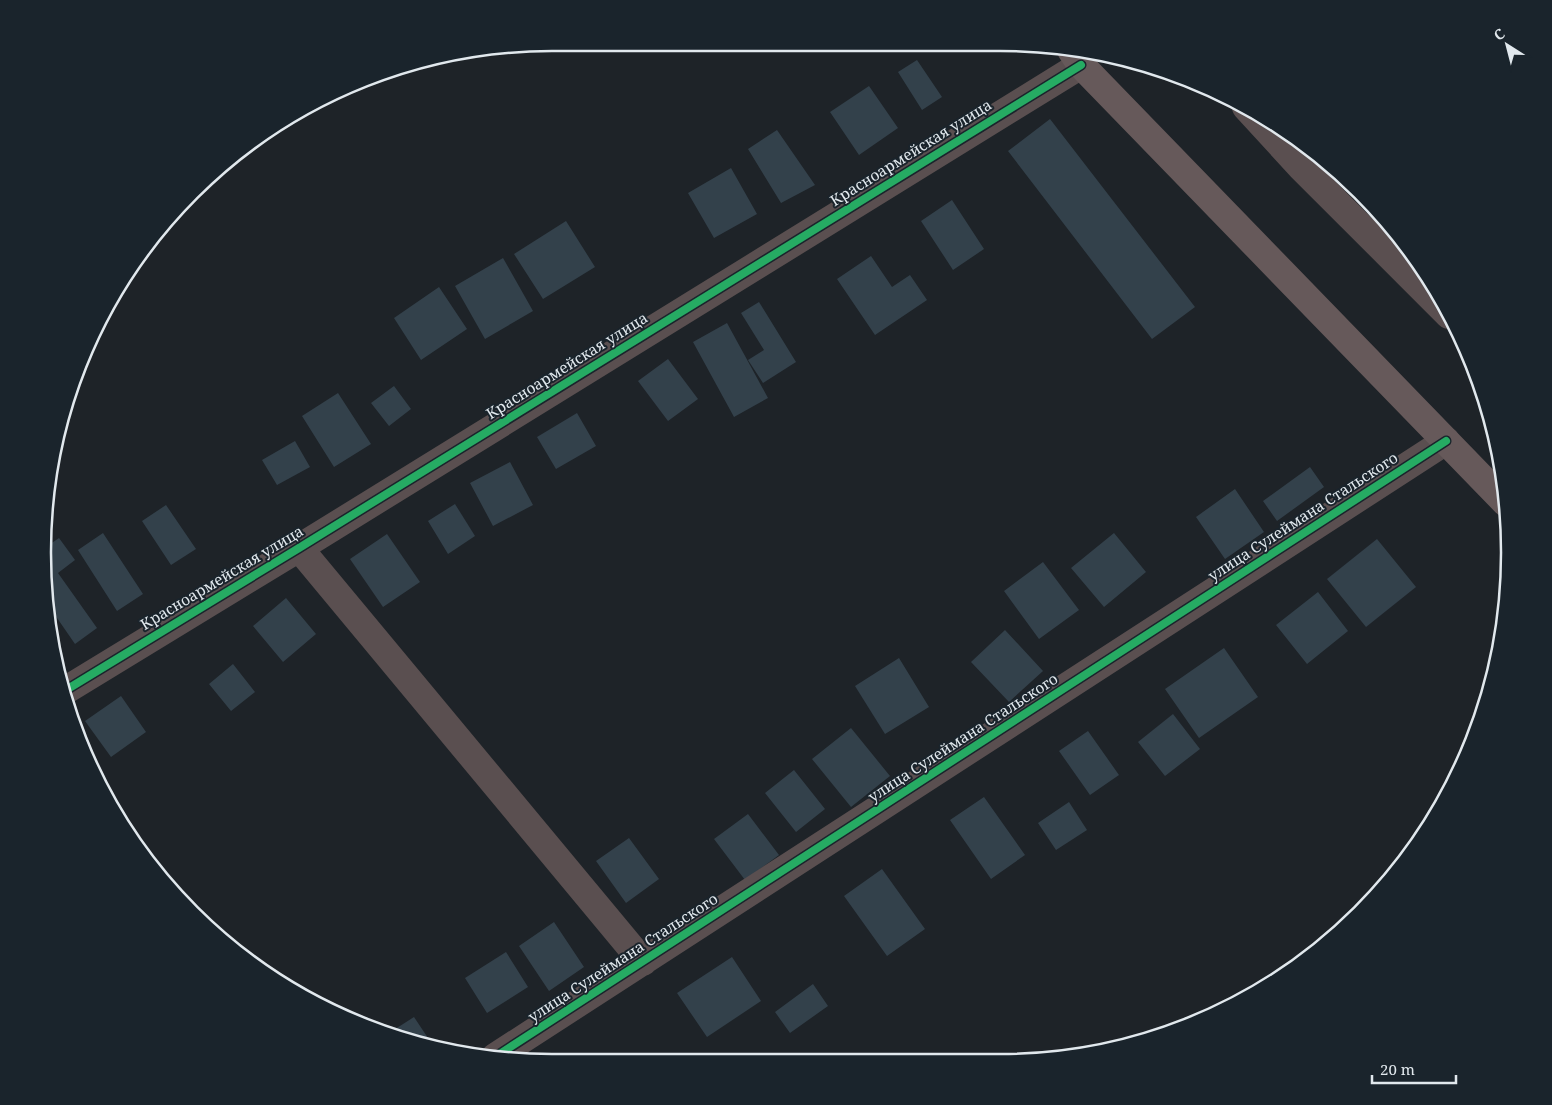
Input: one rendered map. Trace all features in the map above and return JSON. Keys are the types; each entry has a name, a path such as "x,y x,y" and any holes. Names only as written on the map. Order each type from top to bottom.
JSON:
{"street":[{"name":"Красноармейская улица","path":"70,688 299,548 1075,58"},
{"path":"1077,58 1497,493"},
{"path":"1288,143 1309,161 1426,290"},
{"name":"улица Сулеймана Стальского","path":"505,1051 1446,441"},
{"path":"299,548 643,962"}],"building":[{"path":"917,60 942,97 922,110 898,72"},
{"path":"869,86 898,128 859,155 830,112"},
{"path":"1050,119 1195,307 1152,339 1008,151"},
{"path":"777,130 815,185 781,203 748,149"},
{"path":"731,168 757,214 714,238 688,193"},
{"path":"952,200 984,249 953,270 921,221"},
{"path":"566,221 595,267 543,299 514,254"},
{"path":"871,256 892,287 910,275 927,300 875,335 837,279"},
{"path":"503,258 533,311 485,339 455,286"},
{"path":"439,287 467,329 421,360 394,318"},
{"path":"759,302 796,362 763,383 748,360 764,350 741,313"},
{"path":"727,323 768,398 734,417 693,342"},
{"path":"668,359 698,399 668,421 638,381"},
{"path":"394,386 411,409 389,426 371,403"},
{"path":"338,393 371,444 334,467 302,416"},
{"path":"577,413 596,446 556,469 537,437"},
{"path":"295,441 310,467 277,485 262,460"},
{"path":"510,462 533,505 493,526 470,483"},
{"path":"1310,467 1324,487 1277,521 1263,501"},
{"path":"1235,489 1264,532 1225,559 1196,517"},
{"path":"455,504 475,536 448,554 428,521"},
{"path":"166,505 196,549 171,565 142,521"},
{"path":"103,533 143,594 117,611 78,550"},
{"path":"1114,533 1146,572 1104,607 1071,568"},
{"path":"387,534 420,582 383,607 350,559"},
{"path":"59,538 75,560 58,573 97,628 75,644 56,616 52,585 51,543"},
{"path":"1377,539 1416,587 1366,627 1327,579"},
{"path":"1043,562 1079,610 1039,639 1004,591"},
{"path":"1318,592 1348,631 1307,664 1276,625"},
{"path":"286,598 316,634 283,662 253,626"},
{"path":"1005,630 1043,671 1009,702 971,662"},
{"path":"1224,648 1258,697 1199,738 1165,689"},
{"path":"899,658 929,707 885,734 855,686"},
{"path":"233,664 255,692 231,711 209,684"},
{"path":"121,696 146,732 111,757 85,721"},
{"path":"1173,714 1200,749 1165,776 1138,742"},
{"path":"851,728 890,776 851,807 812,759"},
{"path":"1088,731 1119,775 1090,795 1059,751"},
{"path":"794,770 825,809 796,832 765,793"},
{"path":"984,797 1025,855 991,879 950,820"},
{"path":"1069,802 1087,830 1056,850 1038,823"},
{"path":"748,814 779,855 745,880 714,839"},
{"path":"629,838 659,879 626,903 596,861"},
{"path":"882,869 925,929 887,956 844,896"},
{"path":"554,922 584,967 549,991 519,946"},
{"path":"506,952 528,987 487,1013 465,978"},
{"path":"732,957 761,1001 707,1037 677,993"},
{"path":"813,984 828,1006 790,1033 775,1012"},
{"path":"414,1017 428,1038 423,1037 396,1029"}],"cycle path":[{"path":"70,688 1081,65"},
{"path":"504,1051 1446,441"}]}
